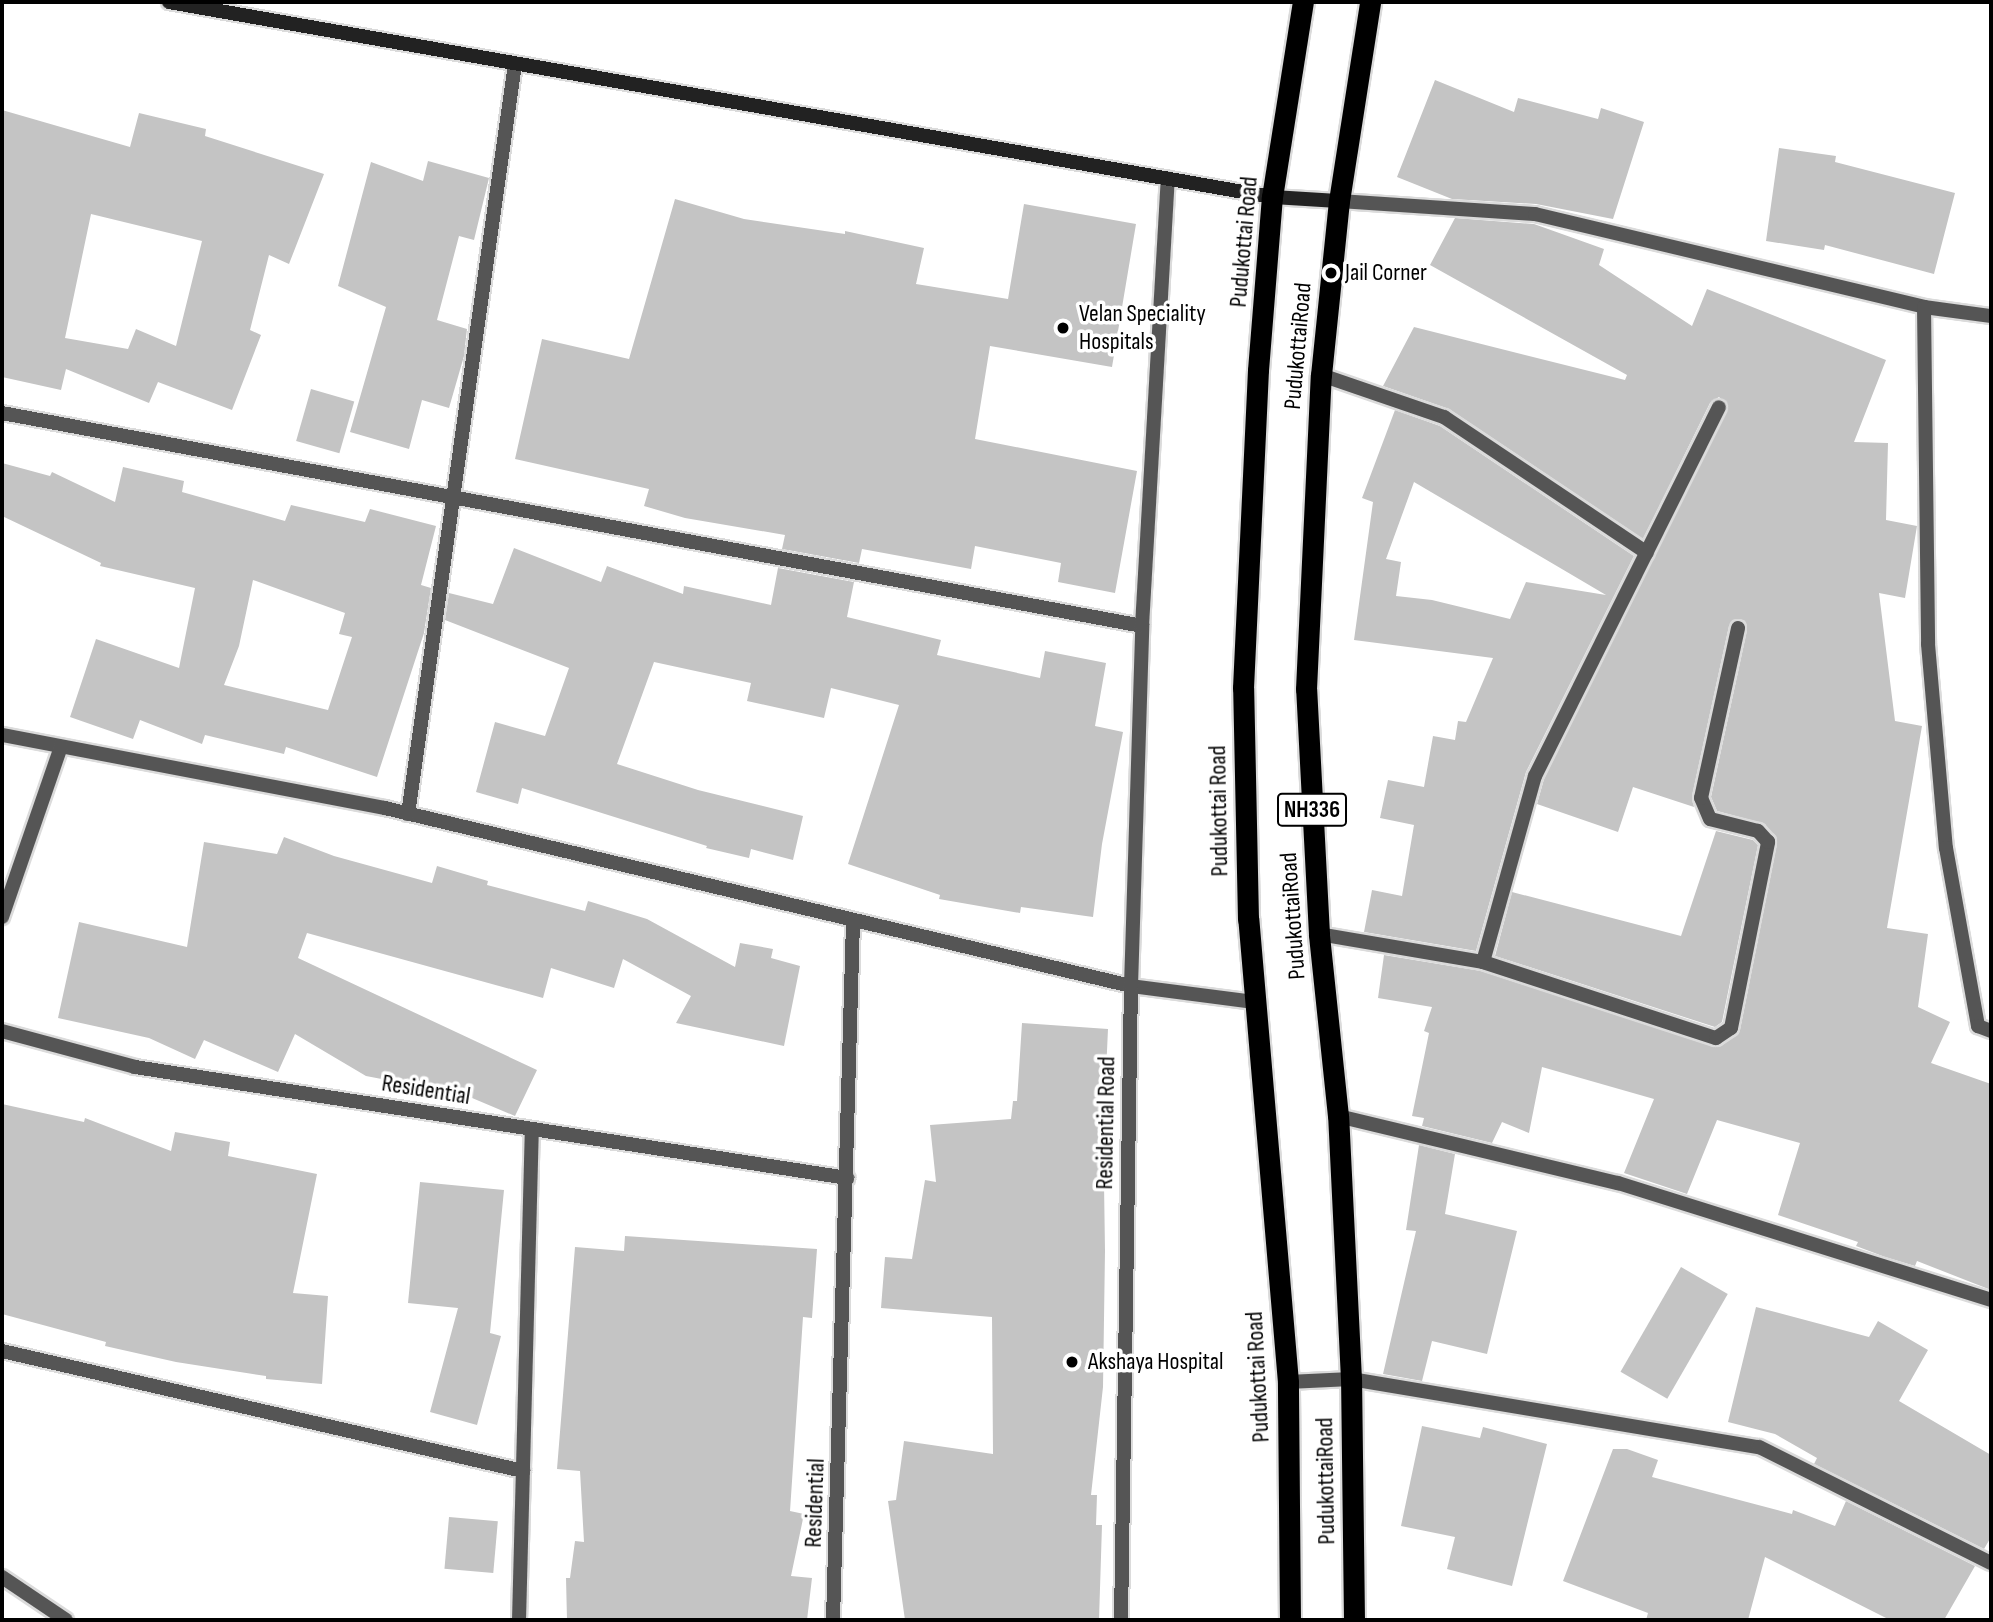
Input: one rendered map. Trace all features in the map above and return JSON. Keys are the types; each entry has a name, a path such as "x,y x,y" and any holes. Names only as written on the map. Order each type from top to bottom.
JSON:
{"highway":[{"name":"Pudukottai Road","path":"1290,1620 1287,1382 1248,919 1243,688 1258,370 1272,197 1303,2"},
{"name":"PudukottaiRoad","path":"1354,1620 1351,1379 1338,1116 1319,934 1306,688 1321,375 1339,201 1370,2"}],"main road":[{"path":"169,2 1272,197 1339,201"}],"street":[{"path":"408,814 515,64"},
{"name":"Residential Road","path":"1121,1620 1131,985 1142,626 1168,179"},
{"path":"1339,201 1535,214 1924,307 1991,316"},
{"path":"1924,307 1928,644 1946,848 1978,1026 1991,1031"},
{"path":"1321,375 1444,417 1647,552"},
{"path":"1483,962 1535,776 1719,407"},
{"path":"2,413 1142,626"},
{"path":"1319,934 1483,962 1716,1038 1731,1028 1768,842 1758,831 1710,819 1701,798 1738,628"},
{"path":"2,735 408,814 1131,985 1255,1002"},
{"path":"2,917 61,747"},
{"name":"Residential","path":"833,1620 853,920"},
{"name":"Residential","path":"2,1031 135,1068 846,1178"},
{"path":"1338,1116 1618,1183 1991,1300"},
{"path":"519,1620 532,1129"},
{"path":"2,1351 523,1471"},
{"path":"1287,1382 1351,1379 1759,1447 1991,1563"},
{"path":"2,1577 66,1620"}],"building":[{"path":"1435,80 1514,112 1518,98 1598,119 1601,108 1644,122 1613,219 1536,204 1452,199 1397,177"},
{"path":"2,110 130,147 139,113 206,129 205,136 324,174 289,264 269,255 250,330 261,335 232,410 158,382 149,403 66,369 61,390 2,377","holes":["91,214 202,241 176,346 136,329 128,349 65,338"]},
{"path":"1779,148 1836,156 1835,162 1955,193 1934,274 1825,245 1824,250 1766,241"},
{"path":"428,161 489,178 474,240 459,236 437,320 467,329 464,356 449,408 422,400 409,449 350,432 386,307 338,286 371,162 423,181"},
{"path":"675,199 744,219 845,234 845,231 924,248 916,284 1008,299 1024,204 1136,224 1112,367 990,346 975,439 1137,471 1115,593 1058,582 1061,563 975,546 971,569 862,549 859,563 782,549 785,535 685,518 644,506 649,489 515,459 542,339 629,359"},
{"path":"1455,218 1534,224 1604,249 1599,265 1692,326 1707,289 1886,360 1854,442 1888,443 1886,520 1917,526 1905,598 1879,593 1895,721 1922,726 1887,928 1928,934 1918,1007 1950,1022 1931,1063 1991,1084 1991,1290 1917,1261 1915,1266 1885,1257 1856,1246 1858,1242 1778,1215 1800,1143 1717,1120 1687,1194 1624,1173 1654,1099 1542,1067 1529,1133 1502,1122 1492,1143 1422,1126 1424,1118 1412,1116 1429,1033 1424,1031 1432,1007 1378,998 1384,955 1481,971 1718,1047 1740,1030 1777,843 1765,824 1717,811 1711,797 1747,630 1745,621 1739,619 1729,626 1692,796 1694,807 1633,787 1618,832 1537,804 1544,779 1728,406 1719,397 1710,403 1643,539 1449,409 1383,386 1414,327 1625,380 1627,375 1430,265"},
{"path":"311,389 354,401 339,453 296,441"},
{"path":"1395,410 1440,426 1634,556 1526,772 1476,951 1364,932 1372,890 1402,896 1414,825 1380,818 1388,780 1424,787 1433,736 1455,740 1458,721 1466,722 1493,658 1354,640 1373,502 1362,498","holes":["1414,482 1606,595 1526,582 1510,619 1432,600 1396,596 1401,562 1386,559"]},
{"path":"2,463 50,476 52,472 115,502 123,467 184,481 182,492 285,521 291,505 365,522 370,509 436,526 421,585 431,588 424,633 377,777 286,747 284,754 205,735 202,744 140,720 133,739 70,717 96,639 179,668 195,588 100,566 101,563 2,516","holes":["253,580 345,613 339,634 352,637 328,710 224,685 239,646"]},
{"path":"514,548 601,582 607,566 683,594 684,586 771,605 778,568 854,582 847,617 941,640 937,655 1040,678 1045,651 1106,663 1095,726 1123,732 1102,844 1093,917 1021,907 1020,913 939,899 940,895 848,864 899,705 831,688 824,718 747,701 751,683 654,662 617,764 698,790 803,816 793,860 751,849 749,858 706,848 707,846 522,788 518,804 476,792 495,722 545,736 569,668 445,620 449,593 493,604"},
{"path":"1716,831 1753,840 1758,845 1722,1022 1715,1027 1495,956 1512,892 1681,936"},
{"path":"284,837 334,856 432,883 437,866 488,881 487,885 585,911 588,901 647,919 735,967 740,943 773,949 771,958 800,966 784,1046 676,1023 691,996 623,959 614,988 551,968 543,998 307,933 298,958 537,1070 515,1116 465,1095 366,1076 295,1034 278,1072 204,1040 195,1059 149,1038 58,1018 79,922 187,947 204,842 277,854"},
{"path":"1022,1023 1108,1029 1101,1183 1104,1183 1105,1251 1103,1387 1091,1495 1097,1495 1096,1525 1102,1525 1099,1620 905,1620 888,1501 896,1500 904,1441 993,1454 992,1317 881,1308 885,1257 912,1259 925,1180 936,1182 930,1125 1011,1119 1013,1101 1017,1101"},
{"path":"2,1104 84,1122 85,1118 171,1151 175,1132 230,1142 228,1156 317,1174 293,1293 328,1296 322,1384 266,1379 266,1376 176,1362 105,1346 106,1342 2,1314"},
{"path":"1419,1145 1455,1154 1445,1214 1517,1231 1487,1354 1432,1341 1422,1381 1383,1374 1416,1231 1406,1230"},
{"path":"420,1182 504,1190 490,1333 501,1336 477,1425 430,1412 458,1308 408,1303"},
{"path":"625,1236 817,1249 812,1318 803,1317 790,1511 804,1514 791,1576 812,1578 807,1620 567,1620 566,1578 570,1578 575,1541 584,1542 580,1471 557,1469 575,1247 624,1251"},
{"path":"1681,1267 1728,1294 1667,1399 1620,1372"},
{"path":"1756,1307 1869,1337 1878,1321 1928,1350 1899,1401 1991,1455 1991,1537 1984,1549 1814,1464 1817,1458 1775,1434 1728,1422"},
{"path":"1422,1426 1480,1438 1483,1427 1547,1444 1512,1586 1447,1569 1455,1537 1401,1526"},
{"path":"1613,1449 1627,1449 1658,1460 1652,1477 1792,1514 1793,1510 1835,1526 1846,1501 1975,1566 1944,1620 1890,1620 1765,1557 1748,1620 1646,1620 1648,1613 1563,1581"},
{"path":"449,1517 498,1521 493,1573 444,1569"}],"place":[{"name":"Jail Corner","path":"1331,273"},
{"name":"Velan Speciality Hospitals","path":"1063,328"},
{"name":"Akshaya Hospital","path":"1072,1362"}]}
